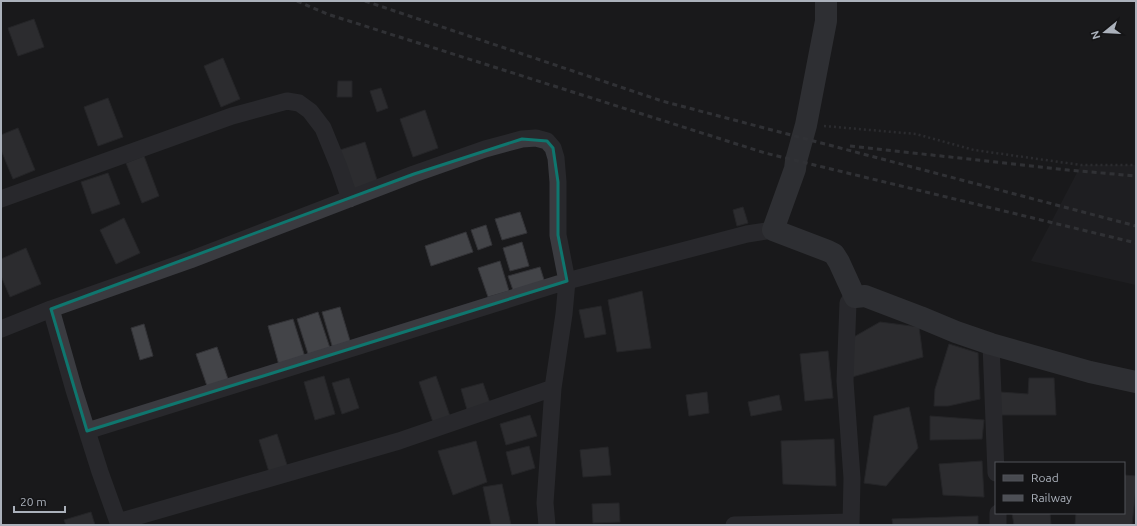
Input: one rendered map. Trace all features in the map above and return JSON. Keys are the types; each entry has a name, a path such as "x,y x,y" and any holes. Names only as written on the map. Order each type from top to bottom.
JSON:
{"street":[{"path":"772,230 795,169 806,125 826,21 826,1"},
{"path":"1,199 232,116 287,101 299,103 310,111 323,128 350,199"},
{"path":"1,329 51,309 190,260 414,174 485,149 522,139 536,138 547,141 553,148 556,158 558,182 558,235 567,280 564,314 553,388 545,503 547,525"},
{"path":"87,431 567,280 747,234 772,230 834,254 855,297"},
{"path":"734,525 851,524 852,478 845,381 848,303 855,297 865,296 990,344 1090,372 1136,382"},
{"path":"51,309 74,390 118,523 399,441 553,388"},
{"path":"990,344 995,462"},
{"path":"998,514 998,525"}],"path":[{"path":"806,125 916,134 974,150 1081,165 1136,165"}],"highlighted area":[{"path":"522,139 547,141 553,148 558,182 558,235 567,281 87,431 51,309 414,174"}],"shaded area":[{"path":"1081,165 1136,165 1136,285 1031,261"}],"building":[{"path":"34,19 44,47 18,56 8,28"},
{"path":"223,58 240,99 221,107 204,66"},
{"path":"338,81 352,81 352,97 337,97"},
{"path":"381,88 388,108 377,112 370,91"},
{"path":"108,98 123,137 98,146 84,107"},
{"path":"425,110 438,148 413,157 400,119"},
{"path":"18,128 35,170 13,179 1,150 1,135"},
{"path":"365,142 378,183 353,191 337,151"},
{"path":"144,156 159,196 142,203 126,163"},
{"path":"108,173 120,204 92,214 81,182"},
{"path":"743,207 748,223 737,226 733,210"},
{"path":"520,212 527,233 502,240 495,219"},
{"path":"124,218 140,253 116,264 100,230"},
{"path":"486,225 492,245 478,250 471,230"},
{"path":"466,232 473,252 431,266 425,246"},
{"path":"522,242 529,266 510,271 503,248"},
{"path":"26,248 41,284 10,297 1,276 1,259"},
{"path":"500,261 509,291 488,297 478,268"},
{"path":"540,267 545,283 514,293 508,276"},
{"path":"642,291 651,348 617,352 608,300"},
{"path":"601,306 606,334 585,338 579,310"},
{"path":"340,307 351,344 333,349 322,312"},
{"path":"318,312 331,351 309,357 297,319"},
{"path":"293,319 305,357 279,365 268,326"},
{"path":"880,322 919,327 923,357 852,377 852,338"},
{"path":"144,324 153,356 140,360 131,328"},
{"path":"949,344 978,353 980,399 948,406 934,406 935,389"},
{"path":"217,347 229,382 208,389 196,354"},
{"path":"828,351 833,398 805,401 800,354"},
{"path":"324,376 335,414 315,420 304,382"},
{"path":"436,376 451,419 434,425 419,382"},
{"path":"349,378 359,408 342,414 332,383"},
{"path":"1029,378 1054,378 1056,415 1000,415 1000,392 1028,394"},
{"path":"483,383 491,406 468,413 461,389"},
{"path":"707,392 709,413 689,416 686,395"},
{"path":"779,395 782,410 751,416 748,402"},
{"path":"909,407 918,448 886,486 864,483 874,416"},
{"path":"530,415 537,436 506,445 500,424"},
{"path":"930,416 984,420 982,439 930,440"},
{"path":"277,434 288,468 270,475 259,440"},
{"path":"834,439 836,486 783,484 781,441"},
{"path":"476,441 487,482 453,495 438,451"},
{"path":"529,446 535,468 512,475 506,452"},
{"path":"608,447 611,475 583,477 580,450"},
{"path":"982,461 984,497 943,495 939,464"},
{"path":"1125,475 1136,476 1132,525 1075,525 1076,514 1125,514"},
{"path":"502,484 511,525 491,525 483,487"},
{"path":"619,503 620,522 593,523 592,504"},
{"path":"91,512 95,525 66,525 64,520"},
{"path":"1012,514 1050,514 1051,525 1014,525"},
{"path":"978,516 978,525 893,525 892,519"}],"railway":[{"path":"297,1 327,14 765,153 1136,243"},
{"path":"365,1 662,101 1136,226"},
{"path":"850,146 1136,176"}]}
